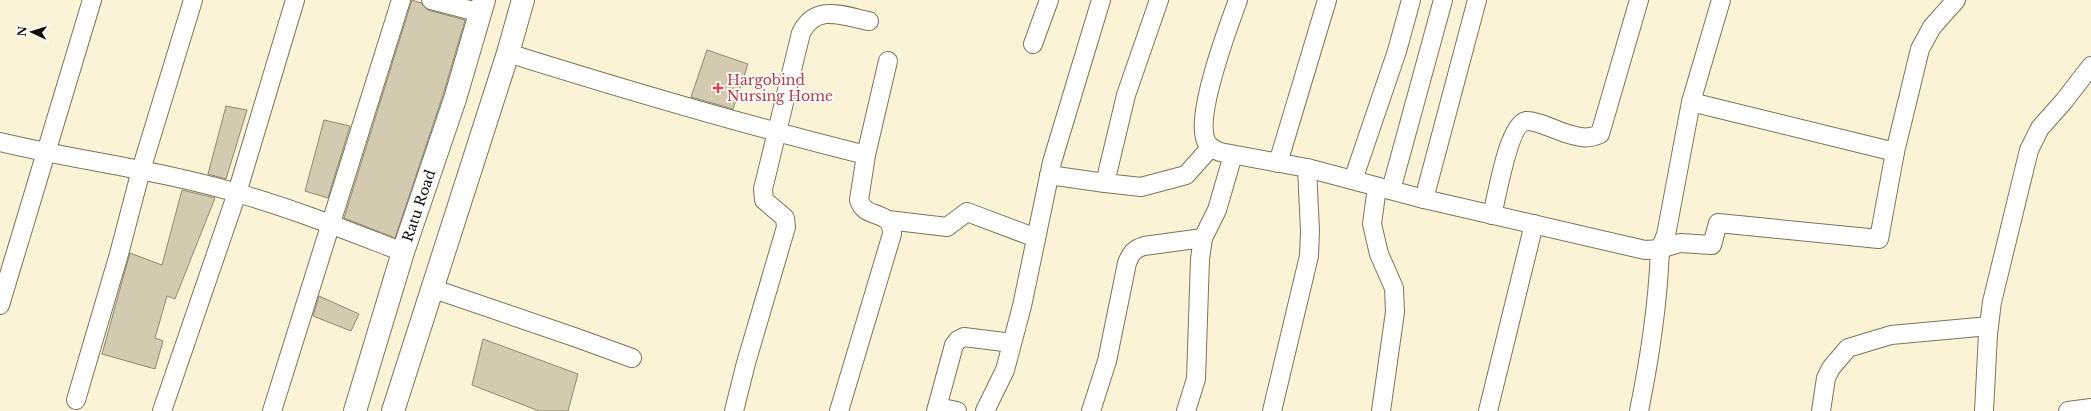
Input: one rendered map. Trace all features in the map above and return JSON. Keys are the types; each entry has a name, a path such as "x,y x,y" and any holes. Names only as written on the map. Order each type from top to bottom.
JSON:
{"main road":[{"path":"382,411 510,0"},
{"path":"393,411 431,288 508,53 523,0"},
{"name":"Ratu Road","path":"355,411 403,252 486,4"},
{"path":"367,411 486,4"}],"street":[{"path":"0,305 92,0"},
{"path":"76,400 120,254 141,170 194,0"},
{"path":"162,411 237,193 295,0"},
{"path":"272,411 305,304 332,225 401,0"},
{"path":"431,0 486,4"},
{"path":"1033,44 1049,0"},
{"path":"985,411 1005,370 1022,306 1049,175 1101,0"},
{"path":"1105,183 1126,95 1159,0"},
{"path":"1238,0 1204,108 1203,128 1205,140 1211,147 1233,155 1307,168 1424,199 1645,250 1660,249 1680,243 1712,245 1718,223 1879,239 1895,152 1920,49 1932,27 1956,0"},
{"path":"1278,163 1327,0"},
{"path":"1353,180 1397,51 1411,0"},
{"path":"1381,411 1395,312 1394,288 1379,254 1372,224 1443,0"},
{"path":"1424,199 1477,0"},
{"path":"1492,214 1512,137 1519,125 1527,121 1578,137 1590,138 1600,134 1639,0"},
{"path":"1639,411 1652,350 1658,298 1660,249 1666,235 1691,102 1721,0"},
{"path":"734,411 746,363 786,227 785,218 764,200 763,189 797,46 806,23 813,17 822,14 832,14 869,21"},
{"path":"508,53 661,101 777,133 866,155"},
{"path":"888,61 866,155 859,200 861,207 888,220 947,227 967,212 1036,238"},
{"path":"1984,411 1989,326 1992,302 2029,150 2040,128 2085,86 2091,66"},
{"path":"1691,102 1895,152"},
{"path":"0,142 45,153 141,170 237,193 332,225 403,252"},
{"path":"1049,175 1141,187 1186,174 1211,147"},
{"path":"1186,411 1196,379 1200,259 1203,238 1217,210 1233,155"},
{"path":"1272,411 1309,256 1310,231 1307,168"},
{"path":"839,411 892,234 892,226 888,220"},
{"path":"1488,411 1534,224"},
{"path":"1091,411 1107,361 1127,263 1132,253 1136,249 1144,246 1203,238"},
{"path":"431,288 632,358"},
{"path":"1821,411 1826,378 1836,362 1848,348 1891,335 1989,326"},
{"path":"937,411 954,345 958,340 964,338 1012,343"},
{"path":"937,411 942,408 957,411"},
{"path":"2068,411 2091,408"}],"building":[{"path":"412,0 421,3 428,10 465,20 443,95 395,238 344,218"},
{"path":"707,50 748,64 733,109 691,97"},
{"path":"226,106 247,110 226,179 208,174"},
{"path":"324,120 350,126 328,198 305,191"},
{"path":"182,190 215,198 175,299 167,296 155,338 163,341 155,369 102,354 130,253 162,265"},
{"path":"319,296 359,314 351,331 313,316"},
{"path":"483,339 578,374 568,411 539,411 472,385"}],"place":[{"name":"Hargobind Nursing Home","path":"718,88"}]}
